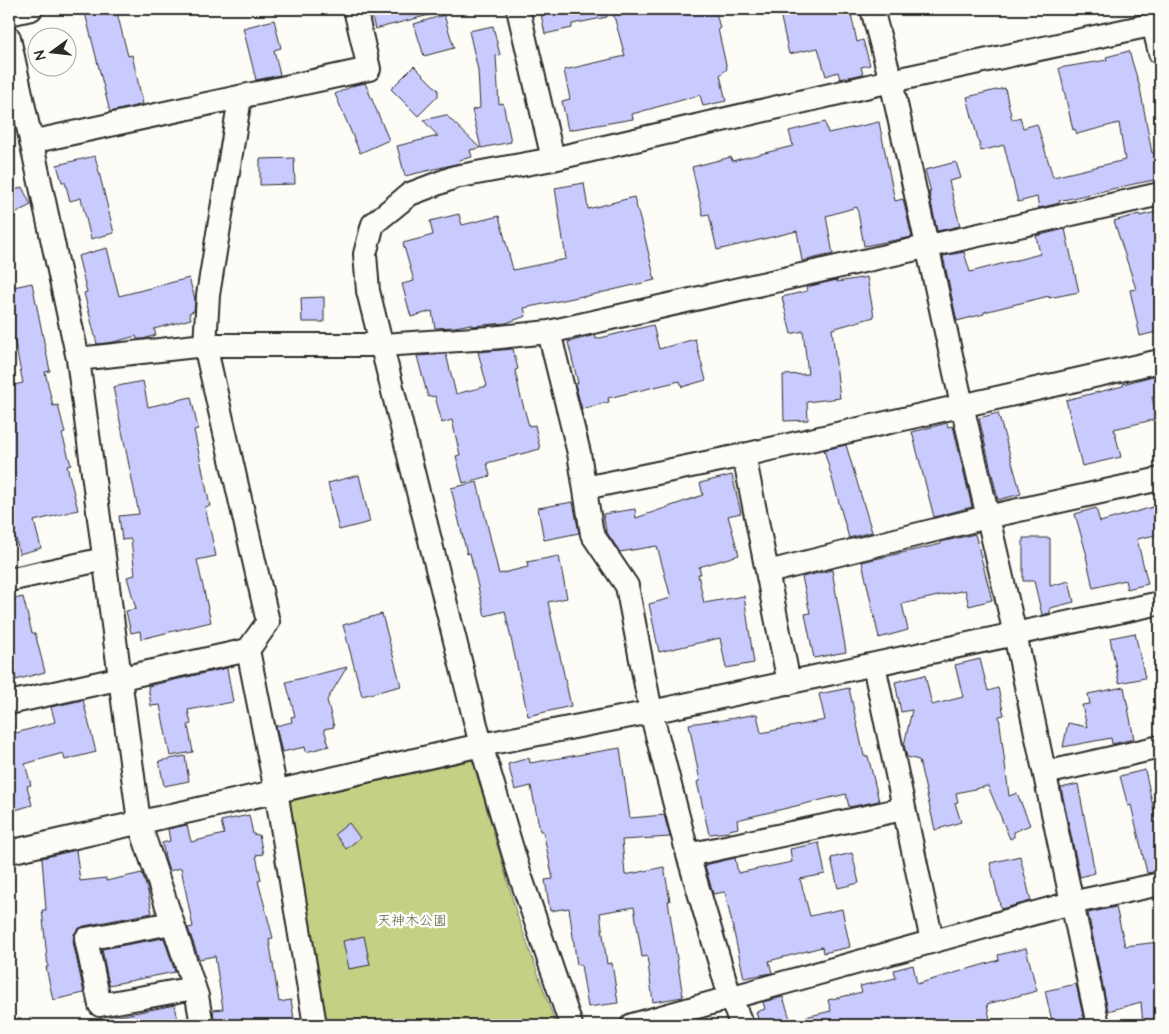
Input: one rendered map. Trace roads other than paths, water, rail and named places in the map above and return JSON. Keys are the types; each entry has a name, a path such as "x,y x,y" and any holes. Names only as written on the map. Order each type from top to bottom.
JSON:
{"street":[{"path":"9,14 31,9"},
{"path":"31,142 369,69 355,9"},
{"path":"518,9 553,159"},
{"path":"872,9 891,81 962,405 1015,634 1098,1025"},
{"path":"571,1025 518,872 481,745 368,291 365,254 373,224 410,194 455,177 553,159 891,81 1157,24 1160,53"},
{"path":"9,38 78,359 139,822 194,988 202,1025"},
{"path":"9,703 248,650 268,622 205,345 208,296 240,98"},
{"path":"78,359 205,345 382,345 549,332 1160,194"},
{"path":"549,332 579,453 592,534 627,586 651,712 688,855 730,997 742,1025"},
{"path":"585,488 744,455 1160,361"},
{"path":"744,455 789,683"},
{"path":"768,572 987,516 1160,479"},
{"path":"9,580 104,559"},
{"path":"9,852 481,745 651,712 1160,603"},
{"path":"248,650 276,791 316,1025"},
{"path":"874,665 932,941"},
{"path":"1045,773 1160,747"},
{"path":"688,855 903,809"},
{"path":"632,1025 1071,903 1160,884"},
{"path":"172,922 86,939 100,1005 194,988"}],"park label":[{"name":"天神木公園","path":"412,921"}]}
